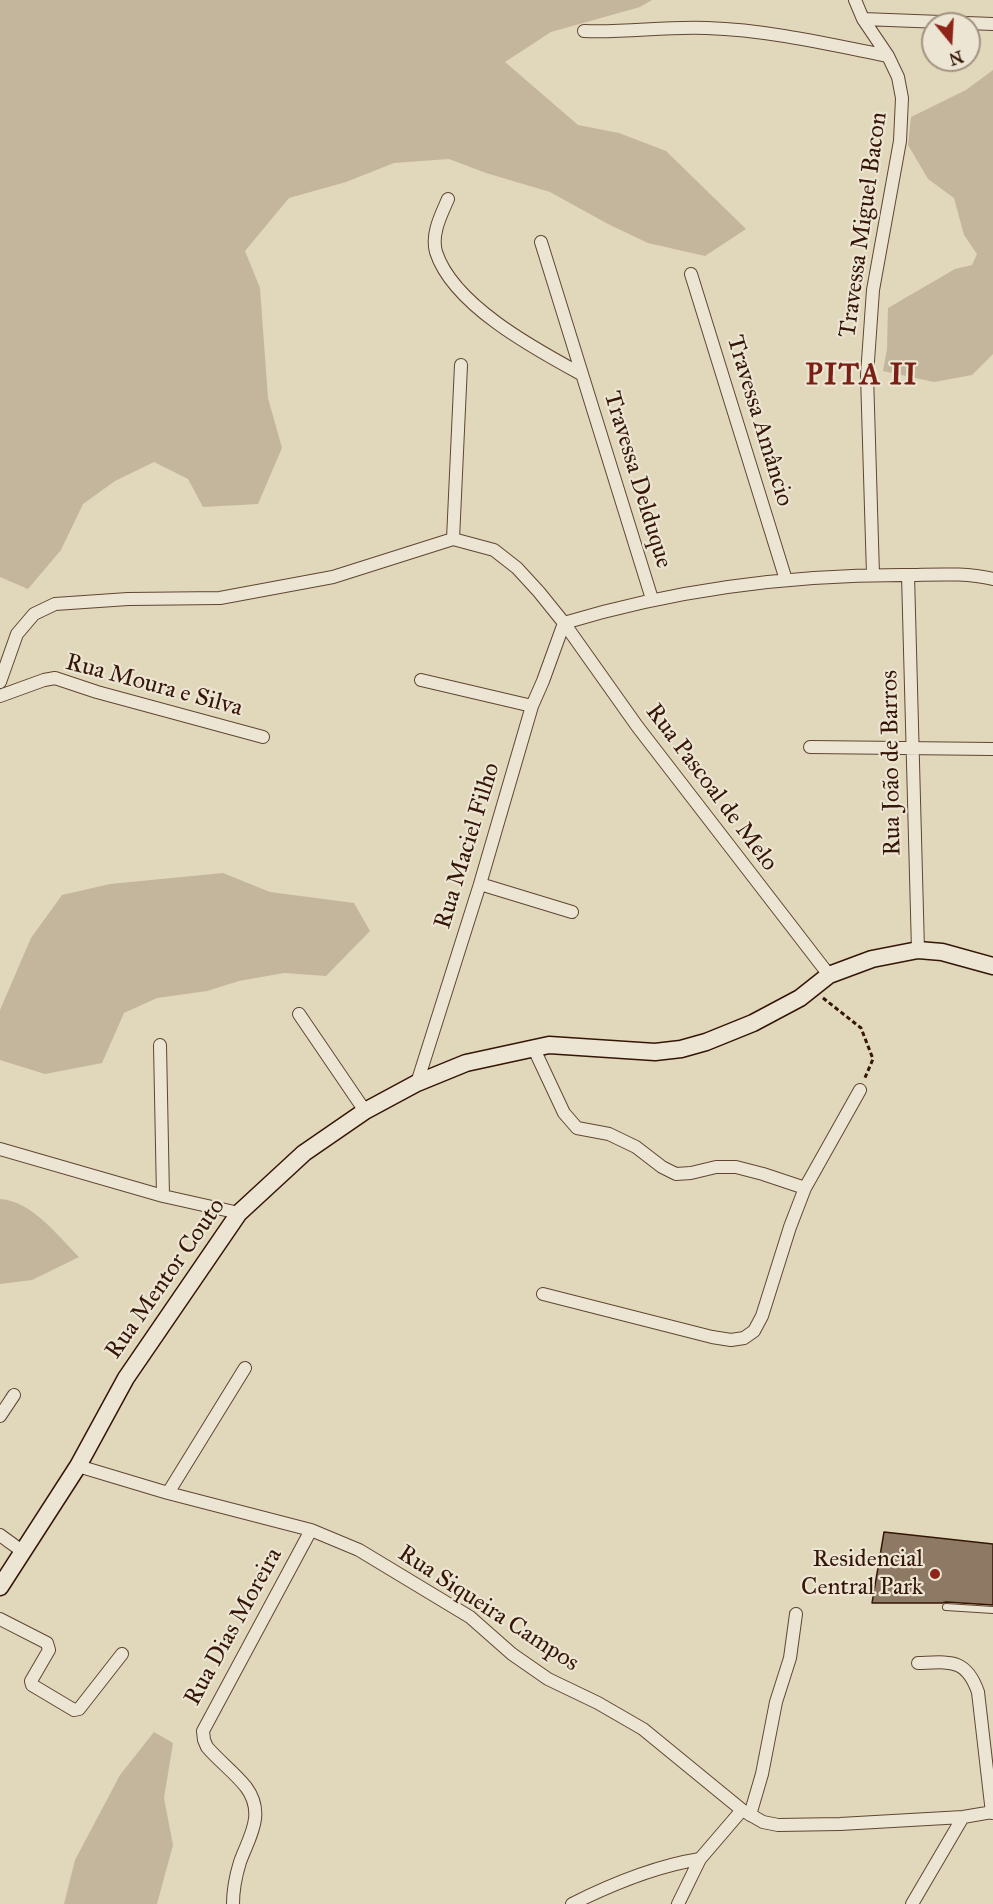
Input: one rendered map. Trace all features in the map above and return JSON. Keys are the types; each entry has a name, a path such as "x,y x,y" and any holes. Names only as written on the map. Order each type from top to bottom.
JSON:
{"street":[{"name":"Travessa Miguel Bacon","path":"855,0 863,19 888,56 898,77 902,98 900,141 873,290 867,375 873,575"},
{"path":"863,19 993,24"},
{"path":"584,31 670,27 731,29 793,37 888,56"},
{"name":"Travessa Delduque","path":"448,199 436,227 436,251 450,279 469,302 537,350 581,374"},
{"name":"Travessa Delduque","path":"541,242 652,599"},
{"name":"Travessa Amâncio","path":"691,274 786,580"},
{"path":"0,682 17,634 34,614 55,604 128,599 184,600 229,597 333,577 453,539 461,365"},
{"name":"Rua Pascoal de Melo","path":"453,539 494,550 539,592 564,623 637,726 829,975"},
{"path":"564,623 652,599 786,580 943,574 993,579"},
{"name":"Rua João de Barros","path":"908,575 918,950"},
{"name":"Rua Maciel Filho","path":"417,1083 480,884 532,706 564,623"},
{"name":"Rua Moura e Silva","path":"0,696 55,678 263,737"},
{"path":"421,680 532,706"},
{"path":"810,747 993,749"},
{"path":"480,884 572,912"},
{"name":"Rua Mentor Couto","path":"0,1587 78,1466 126,1378 239,1213 304,1153 365,1111 417,1083 466,1063 549,1045 655,1052 681,1049 706,1042 753,1023 800,998 829,975 872,959 918,950 942,952 993,966"},
{"path":"299,1014 365,1111"},
{"path":"160,1045 163,1196"},
{"path":"534,1049 558,1102 577,1128 609,1134 636,1147 662,1167 676,1174 716,1167 736,1167 805,1188"},
{"path":"543,1294 712,1337 731,1340 744,1338 754,1331 762,1316 805,1188 860,1090"},
{"path":"0,1149 163,1196 239,1213"},
{"path":"168,1493 245,1368"},
{"path":"0,1416 14,1395"},
{"name":"Rua Siqueira Campos","path":"78,1466 168,1493 311,1530 358,1550 470,1617 512,1654 548,1678 643,1729 746,1813 764,1822 778,1825 840,1824 993,1812"},
{"name":"Rua Dias Moreira","path":"233,1904 236,1877 254,1828 256,1812 253,1799 246,1788 207,1747 203,1731 311,1530"},
{"path":"0,1535 22,1551"},
{"path":"678,1904 700,1859 746,1813 762,1774 776,1702 790,1658 796,1614"},
{"path":"0,1619 47,1643 48,1650 32,1685 75,1710 79,1709 122,1654"},
{"path":"918,1663 961,1665 973,1679 978,1692 993,1812"},
{"path":"912,1904 963,1816"},
{"path":"572,1904 610,1885 680,1862 700,1859"}],"lane":[{"path":"946,1607 993,1610"}],"path":[{"path":"800,998 822,997 861,1028 873,1059 860,1090"}],"shaded area":[{"path":"0,0 652,0 640,7 551,32 505,62 578,125 619,133 666,151 746,229 705,256 648,243 550,192 486,173 449,159 394,163 346,182 289,198 245,251 260,288 268,398 282,448 258,504 203,507 188,479 154,462 115,481 83,504 61,550 28,589 0,577"},
{"path":"993,70 993,354 972,375 934,382 883,371 887,349 888,308 955,269 972,265 977,254 964,235 954,198 928,179 908,145 911,117 966,90"},
{"path":"223,873 270,892 354,903 370,931 326,976 284,973 239,981 207,991 157,998 124,1013 102,1063 45,1074 0,1060 0,1010 31,938 62,895 110,884"},
{"path":"0,1199 12,1201 34,1213 79,1257 32,1280 0,1284"},
{"path":"154,1732 173,1743 164,1798 173,1845 157,1904 64,1904 75,1860 120,1775"}],"building":[{"name":"Residencial Central Park","path":"884,1532 993,1544 993,1605 946,1602 872,1603"}],"place":[{"name":"Residencial Central Park","path":"935,1574"}],"district":[{"name":"PITA II","path":"862,377"}]}
